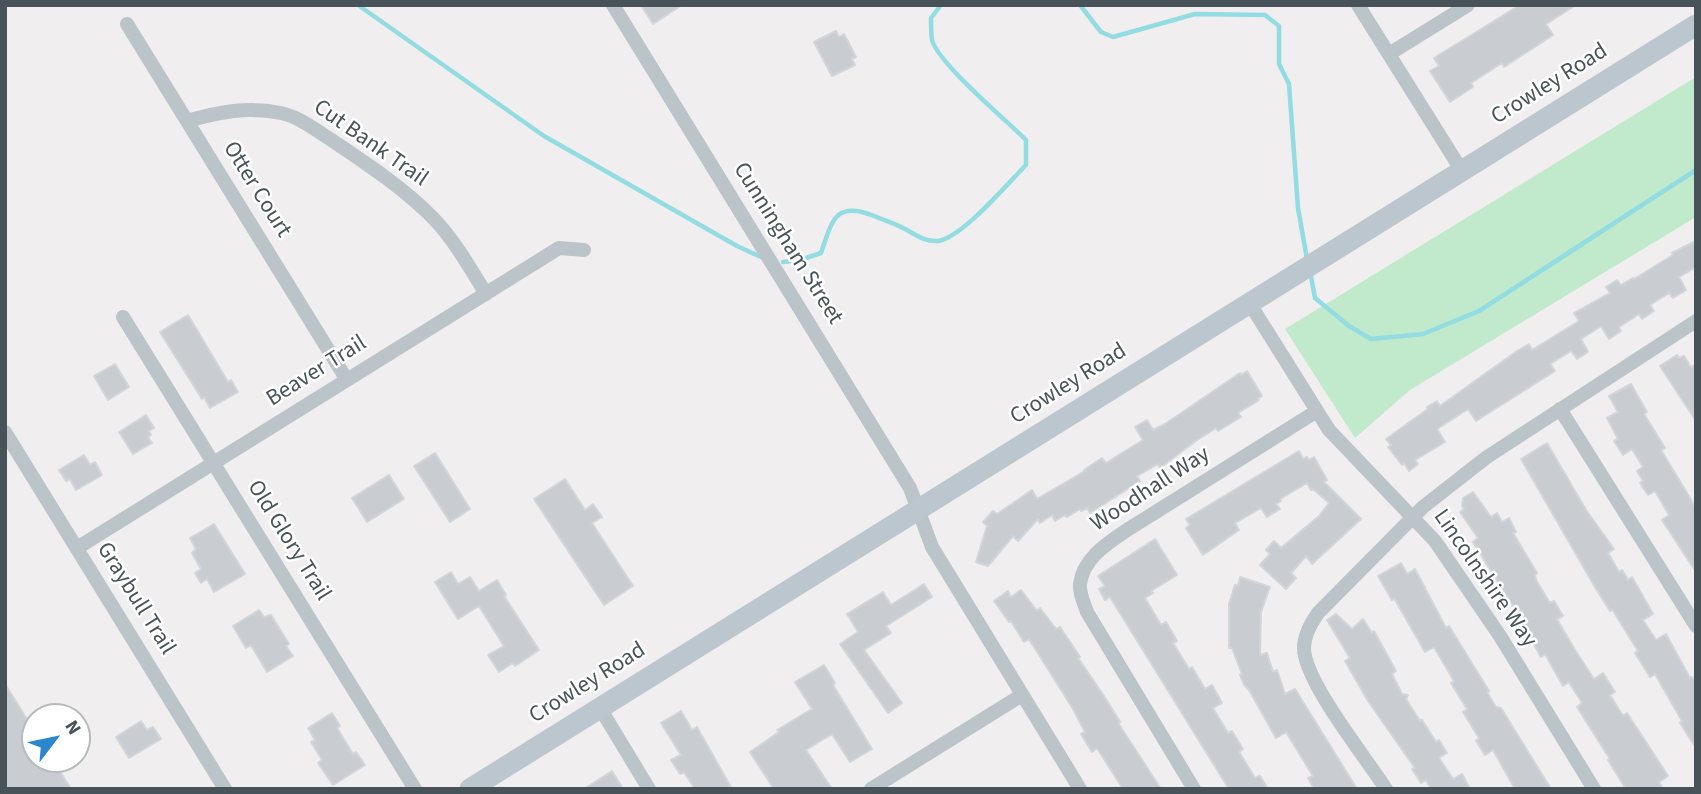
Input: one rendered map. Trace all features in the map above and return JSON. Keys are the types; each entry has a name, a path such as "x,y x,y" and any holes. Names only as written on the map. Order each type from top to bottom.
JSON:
{"main road":[{"name":"Crowley Road","path":"470,789 1696,25"}],"street":[{"name":"Cunningham Street","path":"613,5 910,488 932,547 1080,789"},
{"path":"1358,5 1462,171"},
{"path":"1389,54 1468,5"},
{"name":"Otter Court","path":"127,24 347,380"},
{"name":"Cut Bank Trail","path":"187,121 224,111 253,109 284,113 307,125 397,187 434,219 458,247 486,294"},
{"name":"Beaver Trail","path":"77,548 559,248 584,250"},
{"name":"Lincolnshire Way","path":"1250,304 1338,440 1435,541 1500,636 1594,789"},
{"name":"Old Glory Trail","path":"123,317 415,789"},
{"path":"1386,789 1338,721 1311,671 1304,645 1309,627 1318,612 1423,507 1488,457 1696,321"},
{"path":"1560,409 1696,626"},
{"name":"Woodhall Way","path":"1194,789 1087,611 1080,583 1090,559 1101,548 1317,411"},
{"name":"Graybull Trail","path":"5,432 225,789"},
{"path":"871,789 1022,695"},
{"path":"600,708 649,789"}],"green space":[{"path":"1696,77 1696,217 1410,390 1355,438 1285,329"}],"building":[{"path":"641,5 682,5 653,24"},
{"path":"1520,5 1576,5 1546,24 1553,35 1504,67 1502,63 1471,83 1473,87 1450,102 1430,71 1439,66 1434,58"},
{"path":"836,31 839,37 844,34 856,57 852,59 855,65 832,76 814,42"},
{"path":"1696,241 1696,267 1679,277 1686,290 1673,298 1669,293 1650,305 1654,311 1642,319 1639,314 1619,327 1621,331 1609,339 1601,326 1581,339 1588,352 1577,359 1571,351 1550,364 1555,371 1476,421 1468,409 1437,429 1445,442 1415,460 1418,464 1409,471 1388,447 1391,445 1386,439 1428,409 1427,407 1437,401 1440,406 1517,351 1529,344 1532,350 1579,321 1574,313 1610,293 1606,287 1617,280 1621,285 1634,279 1673,255 1672,253"},
{"path":"188,315 228,382 231,380 238,392 210,408 160,332"},
{"path":"1677,355 1679,358 1684,356 1691,367 1696,364 1696,421 1660,366"},
{"path":"115,364 129,387 108,400 94,376"},
{"path":"1247,371 1262,396 1238,413 1241,417 1218,431 1216,428 1160,468 1158,464 1137,476 1140,481 1090,513 1087,508 1055,521 1052,515 1040,523 1038,519 1018,541 1013,536 988,566 976,562 987,526 983,522 993,511 997,514 1032,490 1037,499 1102,458 1106,463 1143,440 1135,427 1147,420 1153,430 1165,424 1240,373 1241,375"},
{"path":"1631,384 1647,412 1644,414 1665,448 1661,450 1696,508 1696,572 1662,520 1669,515 1655,491 1648,495 1640,483 1643,481 1637,471 1643,467 1632,449 1623,455 1614,441 1618,439 1607,418 1618,412 1609,396"},
{"path":"146,415 154,428 149,431 151,435 148,437 152,443 133,454 119,432"},
{"path":"1547,443 1586,510 1614,549 1608,553 1619,572 1622,570 1628,580 1632,577 1653,614 1643,620 1656,640 1666,634 1690,678 1696,682 1696,748 1655,674 1650,677 1635,653 1638,651 1595,587 1521,459"},
{"path":"1299,451 1303,459 1314,457 1327,480 1324,482 1361,519 1312,564 1306,556 1291,573 1296,578 1286,589 1260,565 1270,554 1266,550 1274,541 1281,548 1319,516 1329,503 1311,490 1307,483 1280,499 1276,504 1280,509 1267,517 1261,508 1235,523 1239,530 1203,555 1186,528 1190,525 1186,519"},
{"path":"435,453 470,509 450,522 414,466"},
{"path":"84,455 90,465 95,462 102,475 76,490 70,479 66,481 59,470"},
{"path":"389,475 404,499 367,522 352,498"},
{"path":"565,479 585,510 593,504 602,517 592,523 633,586 604,605 534,499"},
{"path":"1473,492 1491,517 1497,513 1502,522 1509,518 1516,532 1513,533 1537,573 1536,580 1550,603 1554,601 1563,616 1557,619 1575,650 1594,679 1603,673 1615,692 1610,695 1623,716 1627,713 1668,776 1659,782 1663,789 1626,789 1577,707 1582,703 1569,682 1563,686 1545,654 1541,657 1532,641 1534,640 1473,542 1478,538 1460,512 1464,509 1463,498"},
{"path":"214,524 245,574 214,592 207,579 201,583 195,573 201,569 192,553 196,549 190,538"},
{"path":"1155,539 1177,575 1151,591 1153,593 1145,598 1161,625 1166,622 1177,641 1173,643 1189,669 1192,667 1205,689 1212,685 1222,703 1213,708 1228,733 1232,731 1243,749 1239,752 1255,778 1260,776 1268,789 1229,789 1110,597 1105,600 1099,589 1105,586 1098,576"},
{"path":"1401,563 1407,574 1415,569 1446,628 1449,626 1496,707 1501,708 1551,789 1515,789 1493,750 1485,755 1476,741 1479,738 1463,712 1467,709 1451,683 1454,681 1434,647 1425,652 1378,576"},
{"path":"451,572 458,584 470,577 479,591 497,580 506,595 504,596 539,650 515,666 513,663 499,672 488,655 504,646 479,606 458,619 435,582"},
{"path":"1240,577 1270,587 1261,612 1260,655 1267,653 1273,672 1277,670 1285,694 1295,689 1357,789 1314,789 1308,778 1313,776 1286,732 1276,738 1244,685 1232,648 1229,648 1229,604"},
{"path":"924,584 932,597 886,626 891,633 864,650 902,703 888,713 840,644 858,632 847,614 883,592 891,605"},
{"path":"1021,590 1037,611 1040,608 1056,629 1060,627 1161,789 1123,789 1097,748 1092,752 1081,734 1085,732 1073,709 1029,639 1024,642 994,601 1008,591 1011,597"},
{"path":"259,610 264,617 271,615 289,644 286,646 293,656 267,672 251,645 246,648 233,626"},
{"path":"1336,614 1352,629 1363,619 1372,633 1374,631 1396,671 1392,674 1402,694 1408,695 1406,699 1420,721 1422,720 1436,742 1439,740 1447,753 1439,758 1453,779 1462,774 1470,789 1431,789 1426,780 1421,783 1412,769 1415,768 1368,701 1345,661 1350,658 1327,620"},
{"path":"824,665 835,683 833,685 872,749 850,762 832,734 806,750 832,789 774,789 750,752 779,732 777,730 812,709 795,682"},
{"path":"5,684 21,710 21,773 61,773 71,789 5,789"},
{"path":"681,711 692,730 697,727 732,789 695,789 684,772 680,774 671,760 681,755 661,723"},
{"path":"332,713 340,726 337,728 353,754 356,752 365,765 333,785 318,763 322,760 311,742 315,740 308,728"},
{"path":"141,721 147,730 153,727 161,739 129,758 116,737"},
{"path":"612,771 623,789 584,789"}],"waterway":[{"path":"358,5 544,136 761,257"},
{"path":"783,262 821,253 832,223 843,212 861,212 874,216 928,240 948,238 972,220 1026,165 1026,140 946,63 937,50 932,40 931,18 941,5"},
{"path":"1080,5 1101,32 1113,37 1195,14 1265,15 1279,26 1279,64 1289,84 1298,208 1307,259"},
{"path":"1310,271 1315,298 1349,326 1371,339 1423,334 1479,311 1696,170"}]}
